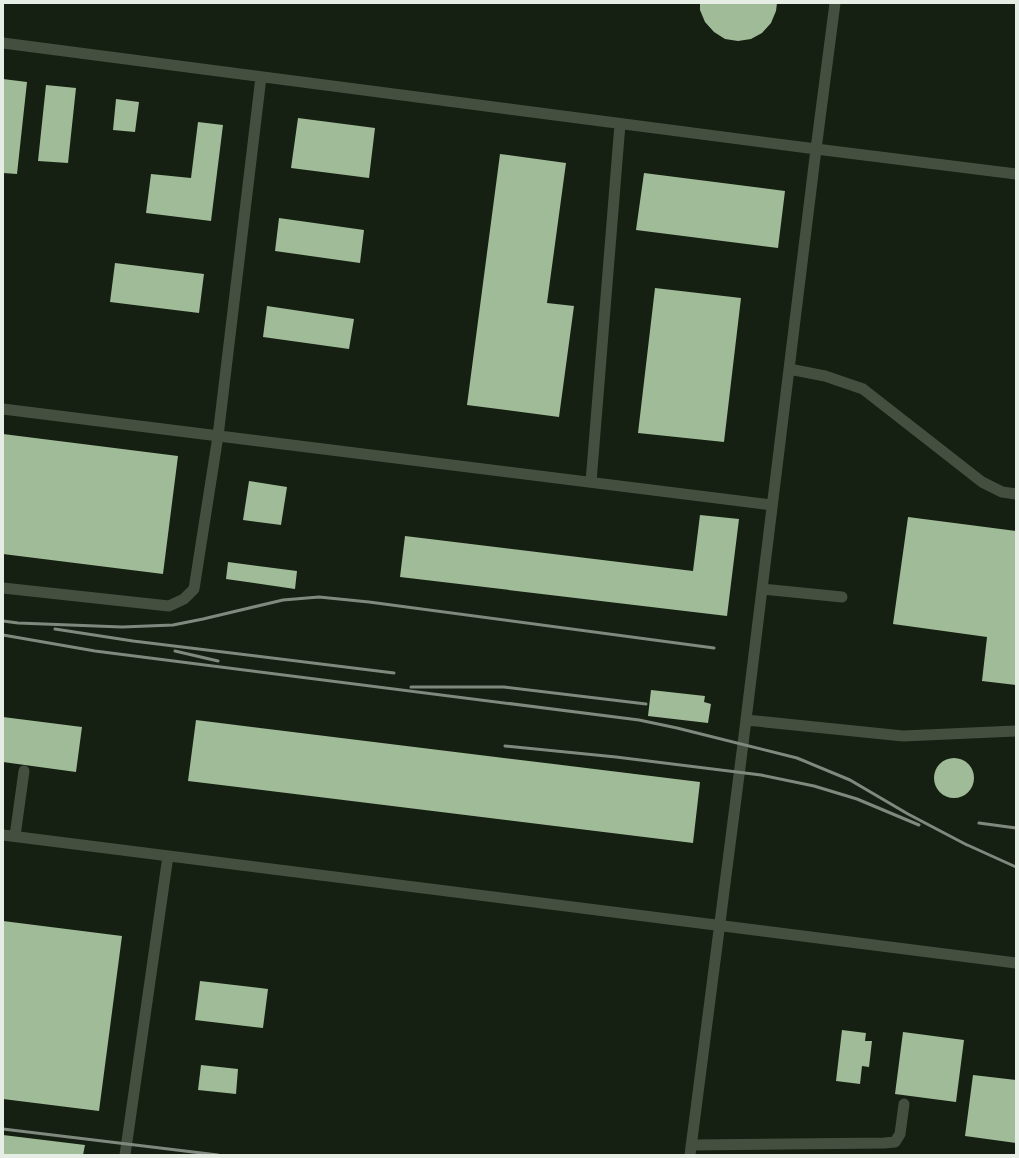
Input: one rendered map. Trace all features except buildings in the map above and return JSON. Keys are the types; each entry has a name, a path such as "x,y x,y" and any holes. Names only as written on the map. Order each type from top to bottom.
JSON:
{"lane":[{"path":"835,3 691,1150 894,1142 900,1134 904,1104"},
{"path":"3,43 620,124 1016,174"},
{"path":"3,588 169,606 184,599 194,589 218,436 261,77"},
{"path":"591,482 620,124"},
{"path":"789,369 825,376 863,389 982,482 1002,492 1016,494"},
{"path":"3,409 772,505"},
{"path":"762,589 842,597"},
{"path":"746,720 903,736 1016,731"},
{"path":"15,836 24,771"},
{"path":"3,835 1016,963"},
{"path":"125,1155 168,856"}],"railway":[{"path":"3,621 18,623 122,627 173,625 283,600 319,597 369,602 714,648"},
{"path":"55,629 133,641 394,673"},
{"path":"3,635 95,651 639,720 677,728 797,758 850,780 908,814 967,845"},
{"path":"175,651 218,661"},
{"path":"411,687 504,687 646,704"},
{"path":"505,746 616,757 761,775 814,786 857,799 919,825"},
{"path":"979,823 1016,828"},
{"path":"963,843 1016,867"},
{"path":"3,1129 218,1155"}]}
